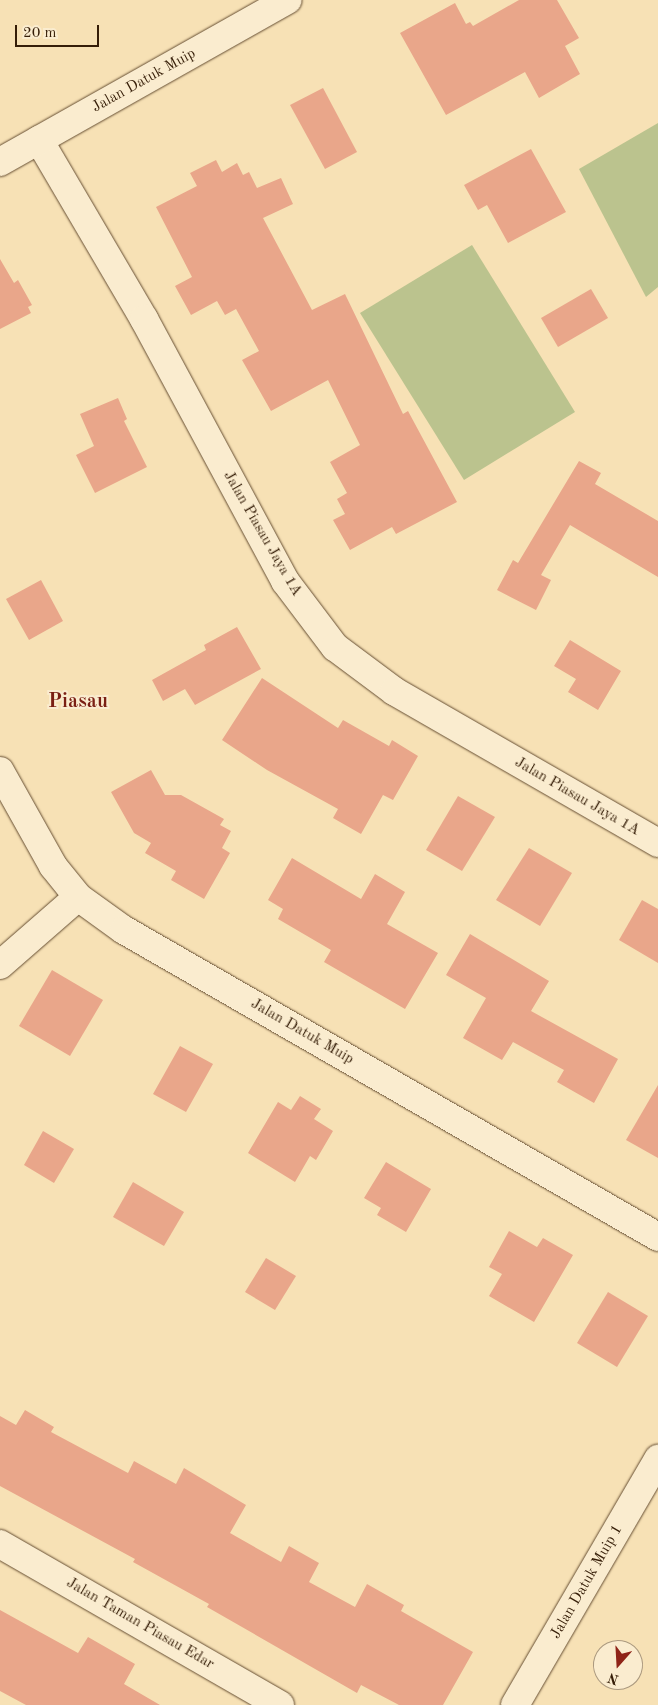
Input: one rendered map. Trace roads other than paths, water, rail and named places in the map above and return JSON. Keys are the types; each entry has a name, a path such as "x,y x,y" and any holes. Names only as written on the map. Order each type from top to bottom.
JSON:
{"street":[{"name":"Jalan Datuk Muip","path":"0,162 288,0"},
{"name":"Jalan Piasau Jaya 1A","path":"39,140 144,319 285,581 335,647 394,691 658,843"},
{"name":"Jalan Datuk Muip","path":"4,787 53,866 78,897 124,930 658,1238"},
{"path":"0,965 78,897"},
{"name":"Jalan Datuk Muip 1","path":"515,1705 658,1459"},
{"name":"Jalan Taman Piasau Edar","path":"0,1544 280,1705"}],"district":[{"name":"Piasau","path":"78,702"}]}
